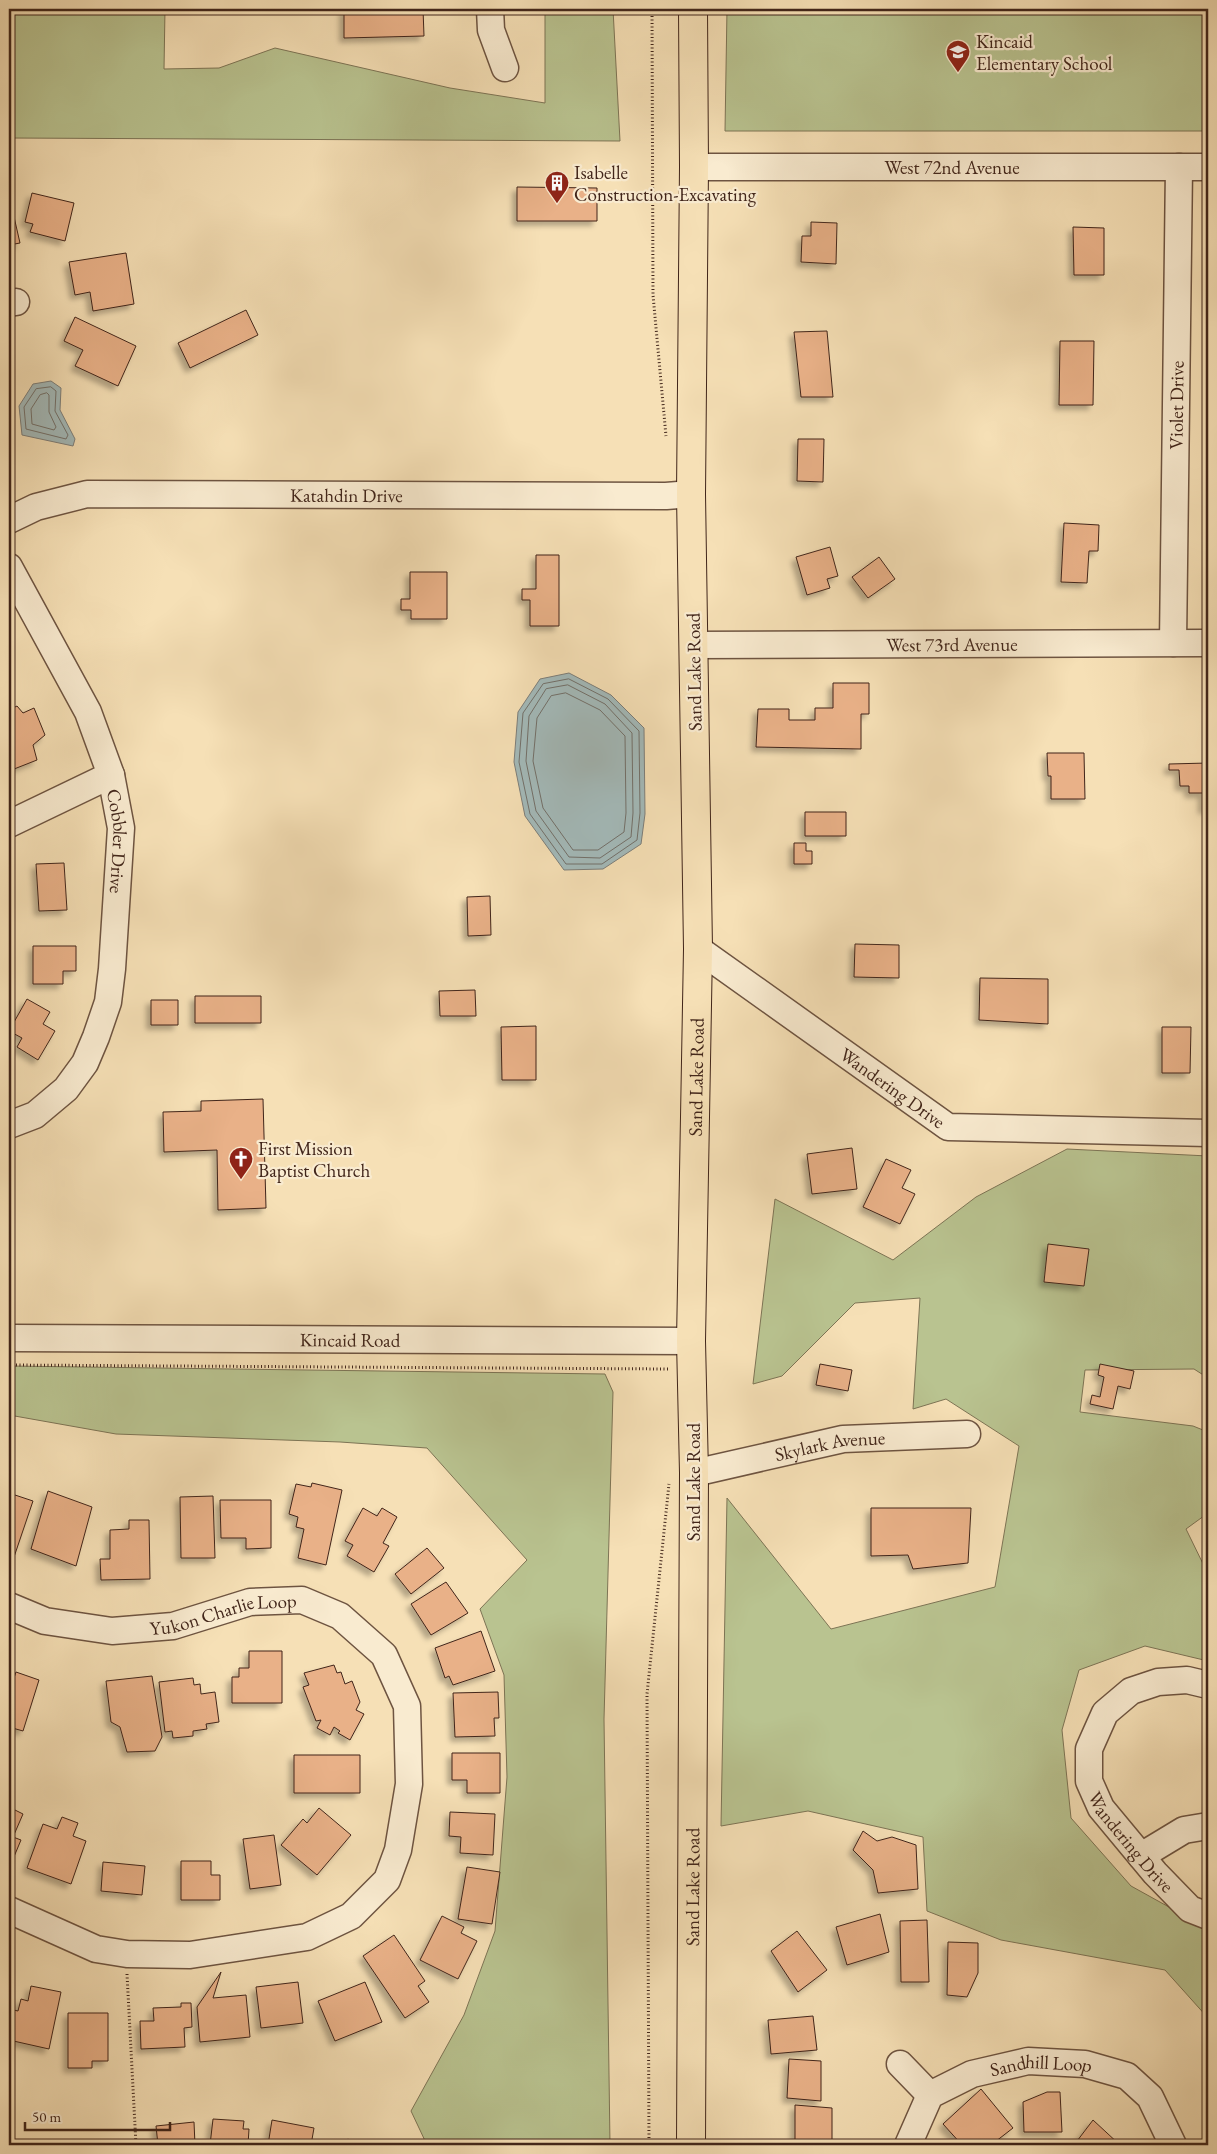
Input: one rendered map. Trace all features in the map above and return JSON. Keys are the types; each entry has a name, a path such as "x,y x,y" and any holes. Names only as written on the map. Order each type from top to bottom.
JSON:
{"main road":[{"name":"Sand Lake Road","path":"691,2145 680,1340 698,949 691,494 694,166 693,9"}],"street":[{"path":"490,9 491,30 505,68"},
{"name":"West 72nd Avenue","path":"694,166 1208,167"},
{"name":"Violet Drive","path":"1173,643 1179,167"},
{"name":"Katahdin Drive","path":"9,520 36,507 87,494 666,496 691,494"},
{"name":"Cobbler Drive","path":"9,567 88,712 111,775 121,828 112,969 108,1002 85,1063 66,1089 35,1115 9,1125"},
{"name":"West 73rd Avenue","path":"694,645 1208,643"},
{"path":"9,824 111,775"},
{"name":"Wandering Drive","path":"698,949 948,1127 1208,1133"},
{"name":"Kincaid Road","path":"9,1338 680,1340"},
{"name":"Skylark Avenue","path":"681,1478 842,1439 967,1434"},
{"name":"Yukon Charlie Loop","path":"9,1606 45,1621 112,1631 173,1626 250,1602 302,1600 340,1616 384,1655 407,1706 409,1784 398,1850 386,1880 350,1916 307,1937 190,1956 127,1954 96,1949 9,1910"},
{"name":"Wandering Drive","path":"1208,1684 1187,1680 1158,1682 1131,1691 1105,1713 1089,1749 1089,1781 1101,1808 1155,1874 1190,1909 1208,1916"},
{"path":"1141,1856 1184,1830 1208,1826"},
{"name":"Sandhill Loop","path":"930,2095 972,2074 1028,2061 1085,2064 1127,2076 1150,2098 1173,2145"},
{"path":"900,2064 930,2095 908,2145"}],"path":[{"path":"652,9 652,295 665,411 666,439"},
{"path":"669,1377 668,1369 680,1340"},
{"path":"9,1365 668,1369"},
{"path":"649,2145 647,1694 681,1478"},
{"path":"127,1954 136,2145"}],"green space":[{"path":"9,9 165,9 164,69 219,68 275,48 450,88 545,103 545,9 613,9 620,141 9,138"},
{"name":"Kincaid Elementary School","path":"727,9 1208,9 1208,131 725,131"},
{"path":"1067,1149 1208,1156 1208,1378 1194,1369 1085,1370 1080,1412 1193,1426 1208,1432 1208,1513 1186,1529 1208,1574 1208,1661 1145,1646 1079,1670 1062,1730 1071,1818 1131,1886 1196,1922 1208,1925 1208,2018 1165,1970 1001,1940 927,1911 923,1837 808,1811 721,1826 727,1498 831,1629 995,1587 1019,1446 946,1399 913,1409 920,1298 855,1303 782,1376 753,1384 775,1199 893,1260 976,1197"},
{"path":"9,1366 605,1374 613,1392 604,1719 610,2145 427,2145 411,2111 464,2015 495,1931 507,1777 504,1675 480,1609 527,1560 427,1448 340,1442 116,1434 9,1415"}],"water":[{"path":"51,381 61,388 60,410 75,439 73,446 22,435 19,406 33,384"},
{"path":"569,673 611,695 644,728 645,814 641,844 603,869 564,870 525,816 514,762 518,712 540,679"}],"building":[{"path":"344,9 423,9 424,36 344,38"},
{"name":"Isabelle Construction-Excavating","path":"517,187 597,188 597,221 517,221"},
{"path":"32,193 74,203 65,241 30,232 33,224 25,222"},
{"path":"9,195 20,243 9,245"},
{"path":"811,222 837,223 836,264 801,262 802,236 811,236"},
{"path":"1073,227 1104,228 1104,275 1074,275"},
{"path":"126,253 134,304 93,311 90,292 75,295 69,262"},
{"path":"246,310 258,335 190,368 178,343"},
{"path":"75,317 136,346 118,386 75,366 83,350 64,341"},
{"path":"827,331 833,397 801,397 794,332"},
{"path":"1060,341 1094,341 1093,405 1059,405"},
{"path":"798,439 824,439 823,482 797,481"},
{"path":"1064,523 1099,525 1098,551 1089,551 1087,583 1061,582"},
{"path":"830,547 838,576 827,579 830,588 807,595 796,557"},
{"path":"536,555 559,555 559,626 530,626 530,600 522,600 522,589 536,589"},
{"path":"879,557 895,579 868,598 852,577"},
{"path":"410,572 447,572 447,619 411,619 411,610 401,610 401,599 410,599"},
{"path":"833,683 869,683 869,714 861,714 861,749 756,747 758,709 789,709 789,720 815,720 815,708 833,708"},
{"path":"17,706 23,713 34,708 45,735 33,745 37,760 9,771 9,710"},
{"path":"1047,753 1084,753 1085,799 1051,799 1051,776 1048,776"},
{"path":"1208,763 1208,809 1203,809 1203,793 1189,793 1189,786 1180,786 1179,770 1169,770 1169,764"},
{"path":"805,812 846,812 846,836 805,836"},
{"path":"794,843 806,843 806,851 812,851 812,864 794,864"},
{"path":"64,863 67,910 39,911 36,864"},
{"path":"490,896 491,935 468,936 467,897"},
{"path":"855,944 899,945 899,978 854,977"},
{"path":"33,946 76,946 76,971 63,971 63,984 33,984"},
{"path":"980,978 1048,979 1048,1024 979,1020"},
{"path":"475,990 476,1016 440,1016 439,991"},
{"path":"195,996 261,996 261,1023 195,1023"},
{"path":"27,999 50,1012 43,1024 55,1031 38,1060 17,1047 22,1038 9,1031"},
{"path":"151,1000 178,1000 178,1025 151,1025"},
{"path":"536,1026 536,1080 502,1080 501,1027"},
{"path":"1162,1027 1191,1027 1190,1073 1162,1073"},
{"name":"First Mission Baptist Church","path":"263,1099 266,1208 218,1210 217,1150 164,1152 163,1112 201,1111 201,1101"},
{"path":"852,1148 857,1189 812,1194 807,1154"},
{"path":"886,1159 911,1170 902,1188 915,1194 900,1224 863,1207"},
{"path":"1048,1244 1089,1249 1084,1286 1044,1282"},
{"path":"820,1364 852,1370 848,1391 816,1385"},
{"path":"1100,1364 1134,1371 1130,1389 1118,1386 1113,1409 1090,1404 1092,1395 1100,1397 1104,1377 1098,1375"},
{"path":"312,1483 342,1490 326,1565 298,1558 304,1529 296,1527 298,1517 289,1514 296,1484 311,1487"},
{"path":"48,1491 92,1507 76,1566 31,1549"},
{"path":"9,1493 33,1501 14,1557 9,1555"},
{"path":"213,1496 215,1558 181,1558 180,1497"},
{"path":"220,1500 271,1500 271,1548 246,1549 246,1538 221,1538"},
{"path":"363,1508 377,1516 382,1508 397,1517 383,1543 389,1546 374,1572 347,1556 353,1545 345,1541"},
{"path":"871,1508 971,1508 968,1563 913,1569 908,1555 871,1556"},
{"path":"129,1520 149,1520 150,1579 101,1580 100,1559 110,1559 110,1530 129,1529"},
{"path":"427,1548 444,1568 411,1594 395,1574"},
{"path":"446,1582 468,1613 431,1635 411,1604"},
{"path":"481,1631 495,1671 453,1685 449,1676 445,1678 435,1648"},
{"path":"249,1651 282,1651 282,1703 232,1703 232,1677 239,1677 239,1668 249,1668"},
{"path":"334,1665 337,1673 341,1672 345,1684 352,1681 360,1702 356,1710 364,1714 350,1740 338,1733 340,1731 334,1727 330,1735 317,1728 321,1720 316,1721 303,1687 309,1685 304,1673"},
{"path":"16,1672 39,1680 23,1731 9,1727 9,1687 11,1687"},
{"path":"152,1676 162,1737 155,1751 127,1752 120,1727 111,1722 106,1681"},
{"path":"193,1678 194,1685 200,1684 201,1694 215,1692 219,1722 206,1724 207,1729 193,1731 193,1736 173,1738 172,1731 165,1732 159,1682"},
{"path":"498,1692 499,1718 494,1718 495,1736 455,1737 453,1693"},
{"path":"452,1753 500,1753 500,1793 467,1793 467,1780 452,1780"},
{"path":"294,1755 360,1755 360,1793 294,1793"},
{"path":"9,1807 23,1814 13,1837 21,1840 13,1859 9,1857"},
{"path":"319,1808 351,1835 317,1875 281,1845 303,1819 307,1823"},
{"path":"450,1812 495,1814 493,1855 460,1853 461,1837 449,1836"},
{"path":"62,1817 78,1823 73,1836 86,1841 71,1884 27,1868 43,1824 57,1829"},
{"path":"863,1831 877,1841 892,1837 916,1845 918,1889 878,1893 873,1870 853,1850"},
{"path":"274,1835 281,1885 250,1889 243,1839"},
{"path":"181,1861 211,1861 211,1875 220,1875 220,1900 181,1900"},
{"path":"103,1862 145,1866 142,1895 101,1891"},
{"path":"467,1867 500,1872 492,1924 458,1919"},
{"path":"880,1914 889,1952 847,1965 836,1927"},
{"path":"442,1916 464,1927 461,1933 477,1941 458,1979 420,1960"},
{"path":"927,1920 929,1982 901,1982 900,1921"},
{"path":"797,1931 827,1970 798,1992 771,1951"},
{"path":"394,1935 425,1981 418,1986 429,2002 405,2018 363,1956"},
{"path":"948,1942 978,1943 978,1973 967,1997 947,1995"},
{"path":"221,1972 213,1998 246,1995 250,2037 200,2042 197,2007"},
{"path":"298,1982 303,2023 261,2028 256,1987"},
{"path":"365,1982 382,2022 335,2041 318,2001"},
{"path":"31,1986 61,1992 49,2049 9,2040 9,2009 18,2011 21,1999 28,2001"},
{"path":"181,2003 191,2003 192,2027 184,2028 185,2047 141,2049 140,2021 154,2021 153,2008 181,2007"},
{"path":"68,2013 108,2013 108,2061 92,2061 92,2068 68,2068"},
{"path":"813,2016 817,2050 771,2054 768,2020"},
{"path":"789,2059 821,2061 821,2101 787,2098"},
{"path":"981,2089 1013,2128 991,2145 975,2145 971,2139 965,2145 962,2145 943,2124"},
{"path":"1047,2092 1060,2092 1062,2132 1024,2132 1023,2102"},
{"path":"795,2105 832,2108 832,2145 795,2145"},
{"path":"213,2119 244,2121 243,2129 249,2129 248,2145 210,2145"},
{"path":"272,2120 314,2128 311,2145 268,2145"},
{"path":"1093,2120 1120,2145 1074,2145"},
{"path":"194,2122 195,2145 158,2145 156,2126"},
{"path":"348,2139 355,2145 341,2145"},
{"path":"10,2142 52,2143 52,2145 10,2145"}],"place":[{"name":"Kincaid Elementary School","path":"958,73"},
{"name":"Isabelle Construction-Excavating","path":"557,204"},
{"name":"First Mission Baptist Church","path":"241,1180"}]}
